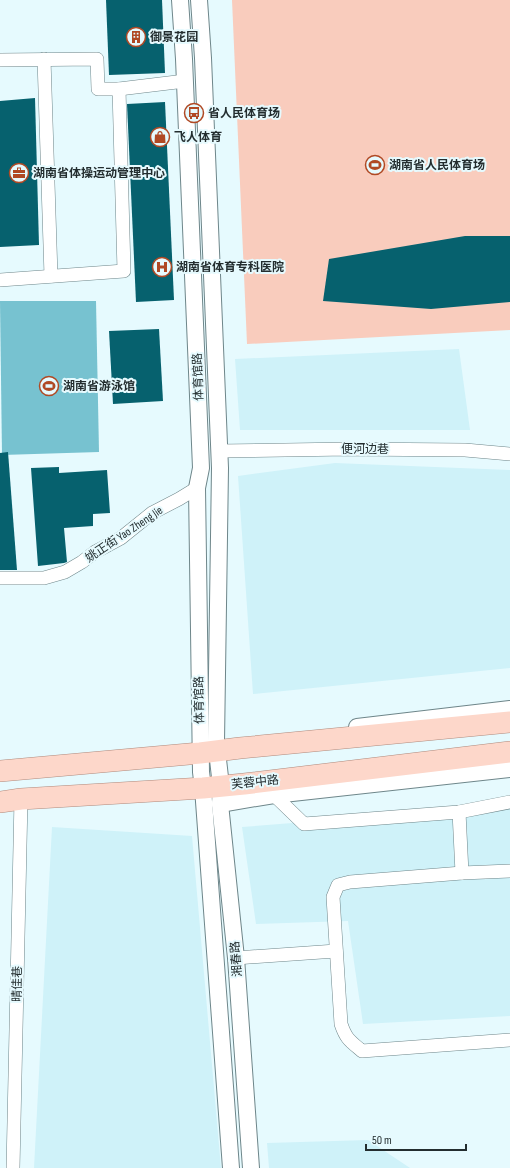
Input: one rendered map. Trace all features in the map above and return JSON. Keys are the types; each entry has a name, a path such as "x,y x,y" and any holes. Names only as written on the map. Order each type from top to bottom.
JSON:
{"main road":[{"path":"0,771 211,749 510,722"},
{"name":"芙蓉中路","path":"0,802 21,799 215,793 244,784 510,752"},
{"path":"244,784 274,795"}],"street":[{"name":"体育馆路","path":"180,0 185,81 201,468 197,488 211,749"},
{"name":"体育馆路","path":"199,0 204,74 220,468 211,749"},
{"path":"0,60 97,58 98,89 119,89 185,81"},
{"path":"44,59 51,276"},
{"path":"0,280 124,271 119,89"},
{"name":"便河边巷","path":"219,451 348,449 465,450 510,454"},
{"name":"姚正街 Yao Zheng Jie","path":"0,578 44,578 65,572 95,552 121,538 152,513 197,488"},
{"path":"211,749 510,709"},
{"name":"湘春路","path":"211,749 215,793 236,958 251,1168"},
{"path":"215,793 274,795 510,769"},
{"name":"湘春路","path":"215,793 231,1168"},
{"path":"274,795 304,824 459,812 510,802"},
{"name":"晴佳巷","path":"13,1168 21,799"},
{"path":"459,812 462,873"},
{"path":"510,871 462,873 350,882 338,884 333,897 342,1024 345,1035 362,1051 510,1040"},
{"path":"236,958 336,951"}],"shaded area":[{"name":"湖南省人民体育场","path":"232,0 510,0 510,330 247,344"},
{"path":"459,349 470,430 240,430 235,359"},
{"path":"335,463 510,470 510,668 253,694 238,476"},
{"path":"510,806 510,1016 363,1024 348,921 256,924 242,827"},
{"path":"52,827 192,836 221,1168 34,1168"},
{"path":"368,1140 410,1168 269,1168 267,1143"}],"water":[{"name":"湖南省游泳馆","path":"0,301 96,301 99,452 2,455"}],"building":[{"name":"御景花园","path":"106,0 162,0 165,73 109,75"},
{"name":"湖南省体操运动管理中心","path":"35,98 39,245 0,247 0,101"},
{"path":"165,102 174,300 136,302 127,104"},
{"path":"465,236 510,236 510,302 431,309 323,301 329,259"},
{"path":"159,329 163,401 113,404 109,331"},
{"path":"8,452 17,570 0,570 0,453"},
{"path":"59,467 59,473 107,470 110,513 93,514 93,526 64,528 67,562 38,566 31,468"}],"place":[{"name":"御景花园","path":"136,37"},
{"name":"省人民体育场","path":"194,113"},
{"name":"飞人体育","path":"160,137"},
{"name":"湖南省人民体育场","path":"375,165"},
{"name":"湖南省体操运动管理中心","path":"19,173"},
{"name":"湖南省体育专科医院","path":"162,267"},
{"name":"湖南省游泳馆","path":"49,386"}]}
